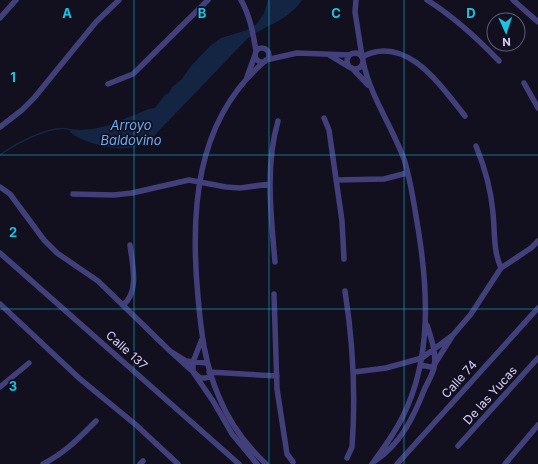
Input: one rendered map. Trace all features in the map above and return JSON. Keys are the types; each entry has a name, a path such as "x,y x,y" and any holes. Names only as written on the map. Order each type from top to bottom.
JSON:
{"street":[{"path":"0,18 16,0"},
{"path":"0,127 22,110 34,98 96,22 119,0"},
{"path":"108,84 133,74 208,0"},
{"path":"241,0 255,37 255,53 247,78"},
{"path":"356,0 355,12 362,58 372,90 404,160 407,173 421,248 426,321 422,358 404,415 372,463"},
{"path":"427,0 445,11 471,33 499,61"},
{"path":"513,0 538,22"},
{"path":"358,33 356,44 347,62 372,90"},
{"path":"255,37 266,50 269,57 247,78 225,108 215,128 202,164 199,183 195,242 202,339 210,373 226,412 246,441 266,464"},
{"path":"255,53 261,48 285,54"},
{"path":"326,54 351,68 360,68 362,58 372,52 387,50 402,54 420,64 439,83 464,116"},
{"path":"255,53 259,62 285,54 297,53 351,55 357,53 362,58"},
{"path":"524,84 538,108"},
{"path":"324,118 328,130 342,222 344,259"},
{"path":"275,262 270,184 274,136 278,121"},
{"path":"476,146 484,166 490,193 496,252 502,268"},
{"path":"336,180 384,179 407,173"},
{"path":"73,194 114,195 155,188 180,180 240,188 270,184"},
{"path":"0,187 10,194 44,240 57,253 92,276 193,372 203,378 210,373 276,376"},
{"path":"372,463 391,449 402,434 416,412 434,364 453,335 471,314 502,268 531,248 538,241"},
{"path":"123,305 132,297 133,280 130,245"},
{"name":"Calle 137","path":"0,253 239,464"},
{"path":"345,291 352,334 354,372 352,447 347,458"},
{"path":"274,294 276,376 287,454 293,462"},
{"path":"0,304 79,378 135,424 178,464"},
{"name":"Calle 74","path":"397,464 538,308"},
{"path":"426,321 434,351 434,364"},
{"path":"354,372 386,368 422,358 434,351 453,335"},
{"path":"202,339 193,362 193,372 213,401 232,434 257,464"},
{"path":"170,351 186,361 207,363"},
{"name":"De las Yucas","path":"458,446 538,358"},
{"path":"0,388 29,363"},
{"path":"420,365 430,367 434,364"},
{"path":"43,464 52,460 96,421"},
{"path":"505,464 538,426"}],"water":[{"name":"Arroyo Baldovino","path":"268,0 302,0 284,18 247,39 151,139 136,146 119,148 101,146 83,140 70,132 71,129 80,130 104,126 155,108 165,95 169,93 172,87 182,79 191,66 210,46 221,38 247,30 257,24 264,13"}],"waterway":[{"name":"Arroyo Baldovino","path":"0,155 24,140 45,132 54,129 71,130"}]}
